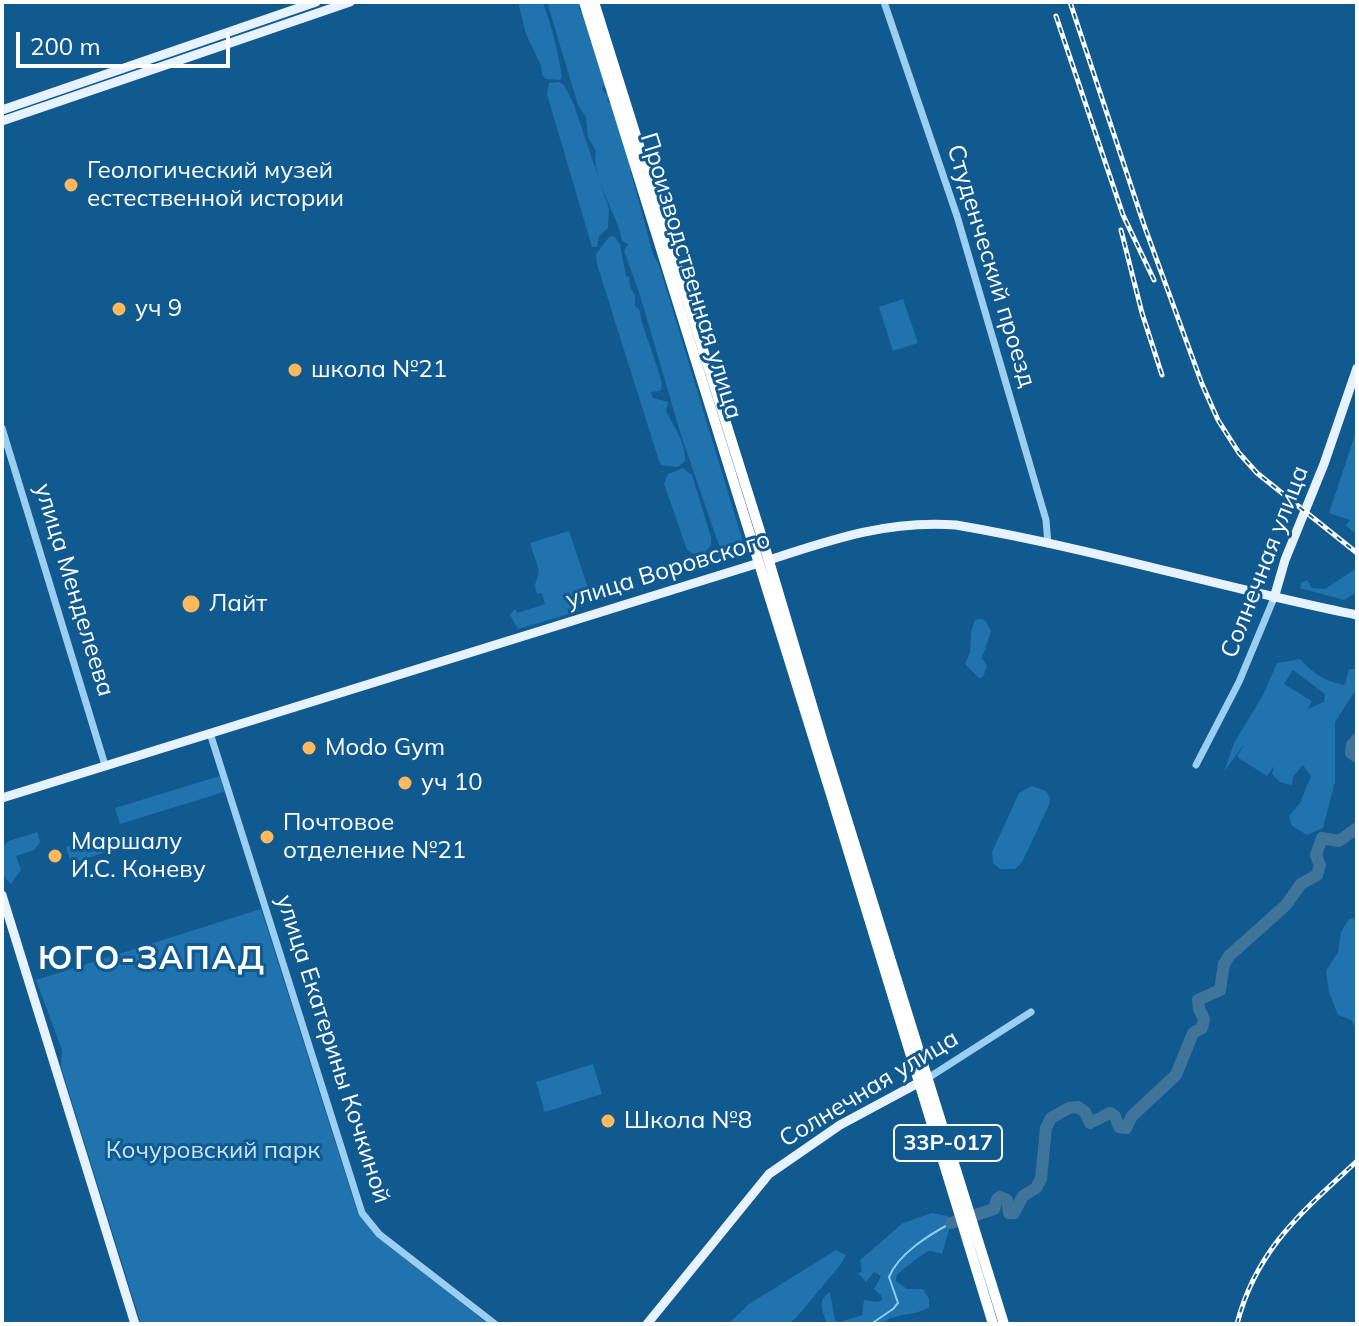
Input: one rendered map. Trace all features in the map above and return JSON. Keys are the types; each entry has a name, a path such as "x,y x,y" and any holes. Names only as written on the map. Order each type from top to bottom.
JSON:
{"highway":[{"name":"Производственная улица","path":"584,2 764,561"},
{"name":"Производственная улица","path":"594,2 764,561"},
{"path":"764,561 897,980 924,1080"},
{"path":"764,561 892,992 924,1080"},
{"name":"33Р-017","path":"924,1080 964,1210 993,1324"},
{"name":"33Р-017","path":"969,1228 1004,1324"}],"main road":[{"path":"2,110 316,2"},
{"path":"2,121 350,2"},
{"name":"Солнечная улица","path":"1274,598 1285,560 1324,464 1357,368"},
{"name":"улица Воровского","path":"2,798 764,561 851,535 901,524 956,525 1357,615"},
{"path":"2,805 23,791"},
{"path":"2,895 135,1324"},
{"name":"Солнечная улица","path":"647,1324 769,1174 840,1125 924,1080"}],"street":[{"name":"Студенческий проезд","path":"884,2 957,216 1046,520 1048,544"},
{"name":"улица Менделеева","path":"2,428 105,765"},
{"name":"Солнечная улица","path":"1196,765 1239,682 1274,598"},
{"name":"улица Екатерины Кочкиной","path":"210,733 362,1213 379,1234 495,1324"},
{"name":"Солнечная улица","path":"924,1080 1031,1012"}],"green space":[{"path":"518,2 543,3 557,48 560,80 546,79 542,75"},
{"path":"547,2 579,2 579,9 584,15 605,86 602,88 609,95 607,100 629,158 653,254 659,265 744,545 734,554 722,554 681,435 624,251 628,244 622,241 597,173 596,151 588,137 586,117 578,105"},
{"path":"549,83 564,85 574,105 609,209 608,228 599,236 597,247 592,247 547,94"},
{"path":"614,236 620,244 626,276 635,295 635,306 639,309 662,385 660,391 651,392 653,398 668,402 666,411 684,448 685,461 678,467 661,465 659,461 597,264 596,254 609,237"},
{"path":"903,299 918,343 893,351 879,307"},
{"path":"1357,429 1357,530 1353,532 1346,525 1350,520 1329,513"},
{"path":"683,468 692,475 711,537 711,545 705,552 694,554 687,550 664,484 668,474"},
{"path":"569,531 589,591 574,596 579,611 518,629 510,615 515,609 517,613 545,604 542,593 537,594 535,585 539,570 530,543"},
{"path":"1357,568 1357,592 1344,600 1300,588 1301,583 1307,580 1312,588 1325,589"},
{"path":"975,620 986,621 991,631 982,658 987,666 983,677 979,678 965,664"},
{"path":"1300,659 1320,676 1345,685 1349,669 1357,669 1357,688 1335,722 1335,782 1323,828 1307,835 1292,826 1289,816 1300,803 1311,776 1303,765 1293,777 1292,785 1280,782 1272,774 1274,766 1267,776 1237,757 1244,744 1224,772 1234,743 1263,695 1277,663","holes":["1293,670 1325,694 1324,702 1308,709 1312,701 1284,684"]},
{"path":"220,776 224,792 120,824 115,808"},
{"path":"1032,786 1046,791 1050,798 1049,805 1022,862 1015,869 1000,869 993,863 992,852 1019,793"},
{"path":"37,832 40,842 34,850 16,856 21,870 11,884 3,872 2,847 9,841"},
{"path":"108,834 113,850 71,863 66,847"},
{"name":"Кочуровский парк","path":"261,909 358,1214 375,1234 488,1324 141,1324 61,1067 62,1050 36,980"},
{"path":"1357,918 1357,1030 1351,1020 1338,1015 1329,992 1326,971 1338,952 1341,932 1349,919"},
{"path":"593,1064 602,1094 545,1112 536,1082"},
{"path":"932,1213 948,1216 951,1223 942,1254 927,1252 899,1273 896,1279 907,1289 923,1289 929,1299 929,1307 882,1324 827,1324 822,1302 830,1292 835,1321 840,1322 862,1315 864,1300 882,1300 874,1289 881,1276 874,1272 866,1282 858,1273 862,1272 860,1260 903,1223"},
{"path":"836,1250 846,1255 841,1264 788,1324 728,1324 749,1304"}],"waterway":[{"path":"1357,739 1351,753 1357,757"},
{"path":"951,1223 994,1209 1000,1197 1007,1200 1009,1213 1014,1213 1023,1196 1036,1188 1041,1179 1046,1128 1051,1118 1069,1108 1078,1107 1085,1112 1090,1123 1110,1113 1115,1116 1119,1127 1126,1128 1132,1116 1176,1075 1193,1033 1202,1028 1204,1019 1198,1000 1220,990 1224,964 1229,956 1286,905 1301,884 1317,875 1320,865 1316,855 1322,838 1339,841 1357,828"},
{"path":"871,1324 898,1303 889,1277 900,1260 924,1239 951,1223"}],"railway":[{"path":"1070,2 1144,225 1218,420 1239,453 1257,473 1357,553"},
{"path":"1056,16 1123,215 1154,280"},
{"path":"1121,230 1162,375"},
{"path":"1237,1324 1245,1298 1269,1253 1300,1215 1357,1161"}],"place":[{"name":"Геологический музей естественной истории","path":"71,185"},
{"name":"уч 9","path":"119,309"},
{"name":"школа №21","path":"295,370"},
{"name":"Лайт","path":"191,604"},
{"name":"Modo Gym","path":"309,748"},
{"name":"уч 10","path":"405,783"},
{"name":"Почтовое отделение №21","path":"267,837"},
{"name":"Маршалу И.С. Коневу","path":"55,856"},
{"name":"Школа №8","path":"608,1121"}],"district":[{"name":"ЮГО-ЗАПАД","path":"152,959"}]}
